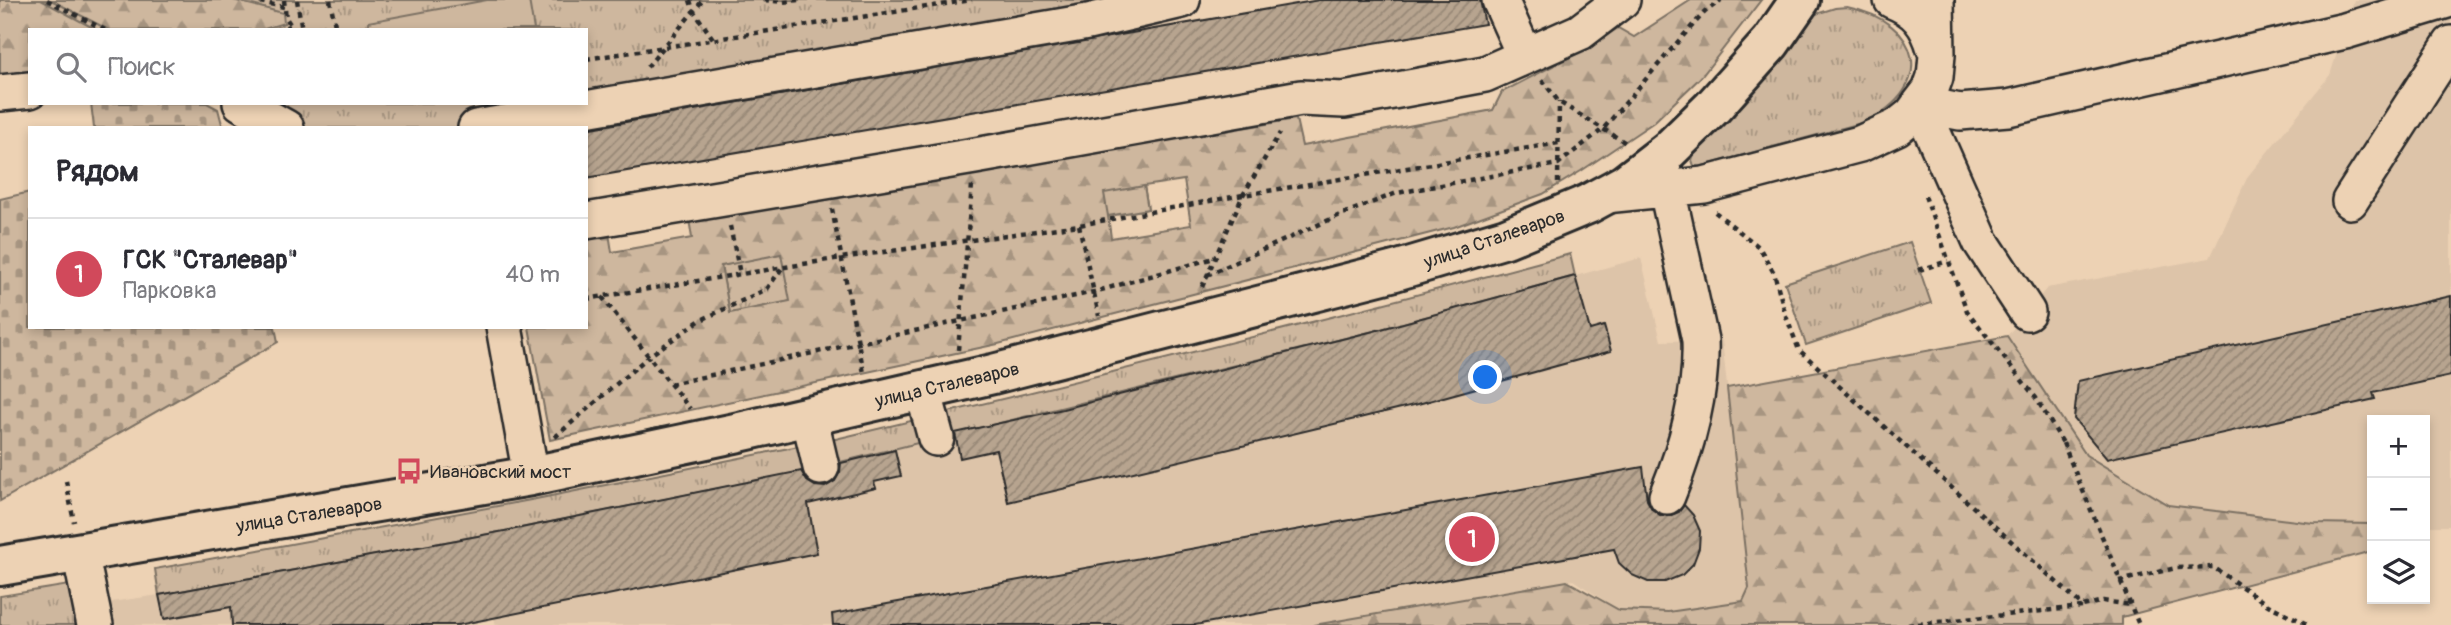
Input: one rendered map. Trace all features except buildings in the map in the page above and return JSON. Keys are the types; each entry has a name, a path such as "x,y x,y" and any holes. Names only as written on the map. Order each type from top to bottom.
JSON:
{"main road":[{"name":"улица Сталеваров","path":"0,566 78,543 531,477 923,390 1395,271 1506,238 1547,223 1605,195 1625,184 1651,163 1713,107 1771,42 1800,0"}],"lane":[{"path":"487,126 1088,22 1182,0"},
{"path":"1500,0 1525,57"},
{"path":"588,221 1301,98 1344,100 1485,74 1580,32 1622,0"},
{"path":"1892,0 1920,17 1931,35 1937,55"},
{"path":"1651,163 1704,185 1860,144 1897,127 1912,115 1932,83 1937,55 1936,0"},
{"path":"1920,104 1960,112 2008,108 2345,31 2396,8 2447,0"},
{"path":"2350,201 2451,44"},
{"path":"0,93 28,90"},
{"path":"1920,104 1981,242 2027,312"},
{"path":"244,105 282,126"},
{"path":"1651,163 1700,340 1691,430 1667,496"},
{"path":"504,329 531,477"},
{"path":"923,390 936,438"},
{"path":"809,416 821,467"},
{"path":"78,543 95,625"}],"path":[{"path":"47,0 101,28"},
{"path":"250,0 284,7"},
{"path":"284,0 292,28"},
{"path":"297,0 302,28"},
{"path":"330,0 336,28"},
{"path":"690,0 693,10 714,40"},
{"path":"618,103 703,0"},
{"path":"764,0 798,0"},
{"path":"588,59 972,0"},
{"path":"1207,275 1340,215 1397,193 1559,164 1603,130 1689,28 1704,12 1721,0"},
{"path":"1525,57 1559,102 1651,163"},
{"path":"1198,294 1243,195 1301,98"},
{"path":"1558,187 1559,102"},
{"path":"588,299 841,258 1079,226 1243,195 1559,143"},
{"path":"957,362 975,156"},
{"path":"826,181 866,382"},
{"path":"1922,188 1967,311 2036,398 2063,443 2139,623"},
{"path":"723,198 740,274"},
{"path":"1712,210 1759,247 1774,273 1798,350 2083,607"},
{"path":"1079,226 1102,327"},
{"path":"670,384 1094,292 1214,258"},
{"path":"1919,270 1948,261"},
{"path":"551,441 649,356 699,321 767,289 782,268"},
{"path":"602,297 696,418"},
{"path":"66,481 78,543"},
{"path":"2119,581 2176,568 2213,567 2268,605 2309,625"},
{"path":"1908,625 2083,607 2104,601 2130,605"}],"shaded area":[{"path":"2354,0 2451,0 2451,526 2430,526 2430,415 2367,415 2367,524 2313,523 2168,505 2086,455 2007,336 2047,288 2210,258 2248,176 2330,75"},
{"path":"1641,258 1661,341 1722,340 1749,588 1743,601 1668,612 1619,610 1573,580 1327,625 496,625 494,618 458,625 109,625 104,603 159,595 828,465 1374,331"}],"green space":[{"path":"0,0 1133,0 588,105 588,28 28,28"},
{"path":"0,0 41,0 93,28 28,28 28,80 0,83"},
{"path":"51,0 233,0 283,13 284,23 268,28 105,28"},
{"path":"487,0 529,0 534,28 369,28 368,22"},
{"path":"1691,0 1761,0 1702,76 1654,122 1543,194 1454,227 998,344 550,440 529,329 588,329 588,236 609,233 612,252 692,238 689,219 1296,119 1302,146 1493,110 1502,92 1588,48 1618,28 1634,37","holes":["1184,180 1191,225 1111,238 1108,216 1148,209 1144,186","781,254 790,301 730,313 721,266"]},
{"path":"1847,7 1872,15 1892,26 1905,41 1912,57 1911,74 1904,91 1888,108 1865,122 1699,167 1694,166 1694,154 1746,101 1816,14"},
{"path":"91,105 211,105 218,109 222,126 94,126"},
{"path":"253,105 586,105 476,126 296,126"},
{"path":"1144,186 1148,209 1108,216 1104,193"},
{"path":"28,192 28,329 275,329 278,342 0,501 0,199"},
{"path":"1910,242 1931,303 1806,345 1785,283"},
{"path":"781,253 791,301 730,314 721,266"},
{"path":"1570,254 1575,276 1374,331 828,465 823,442 1197,351"},
{"path":"2007,336 2086,455 2168,505 2313,523 2367,524 2367,552 2122,617 2122,625 1314,625 1567,581 1619,610 1668,612 1743,601 1749,588 1727,388"},
{"path":"804,445 809,470 521,528 159,595 155,569 536,499"},
{"path":"69,585 83,625 0,625 0,596"}],"place":[{"name":"Ивановский мост","path":"409,471"},
{"name":"ГСК \"Сталевар\"","path":"1472,539"}]}
